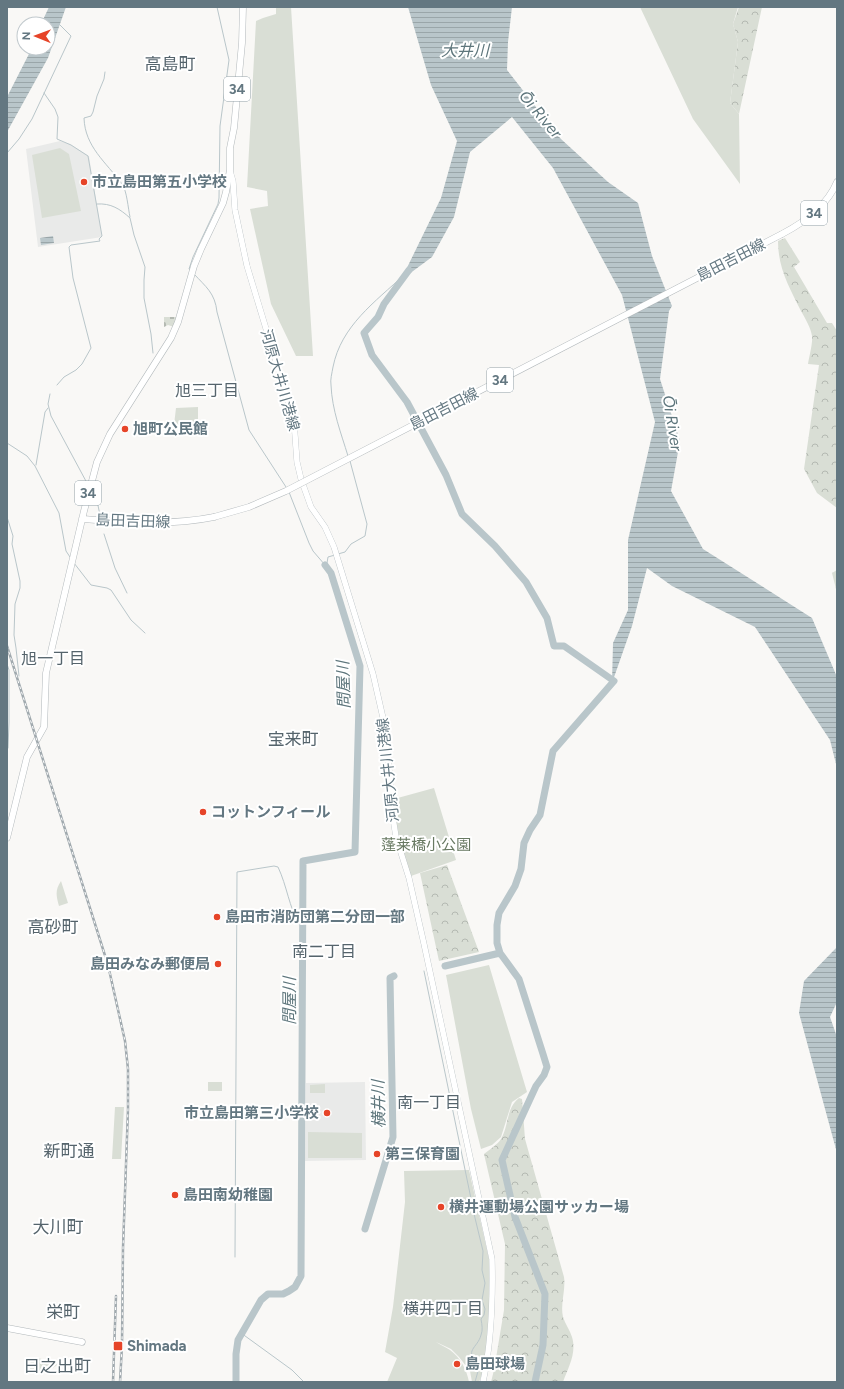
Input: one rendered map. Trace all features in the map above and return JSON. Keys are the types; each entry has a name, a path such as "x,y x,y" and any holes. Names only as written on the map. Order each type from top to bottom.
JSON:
{"main road":[{"name":"34","path":"230,170 230,148 234,128 242,44 243,7"},
{"name":"島田吉田線","path":"7,838 27,757 44,727 46,673 94,472 103,447 162,355 174,332 192,270 224,202 230,170"},
{"name":"河原大井川港線","path":"230,170 235,210 247,266 294,421 297,462 301,479 311,507 325,527 334,547 373,674 386,731 396,837 409,878 492,1259 492,1326 482,1382"},
{"name":"島田吉田線","path":"82,519 155,523 188,521 214,517 248,507 286,491 799,225 811,216 830,195 837,182"},
{"path":"7,1328 82,1342"}],"shaded area":[{"path":"60,141 70,144 89,156 102,237 38,247 26,149"},
{"path":"365,1082 366,1160 305,1161 306,1083"}],"green space":[{"path":"276,7 291,7 313,356 296,356 271,304 250,209 268,206 267,191 247,187 256,21 276,14"},
{"path":"640,7 738,7 733,24 738,42 730,103 739,114 740,184 693,119"},
{"path":"739,7 762,7 739,114 730,103 738,42 733,24"},
{"path":"60,148 69,154 81,211 42,218 32,155"},
{"path":"785,238 800,262 794,267 827,323 832,323 837,331 837,508 817,493 804,469 819,365 808,364 812,336 808,323 788,285 782,269 778,251 778,241"},
{"path":"164,317 178,317 174,327 168,325 164,327"},
{"path":"198,407 198,425 174,425 176,408"},
{"path":"837,570 837,593 832,573"},
{"name":"蓬莱橋小公園","path":"434,788 456,860 411,876 399,841 396,827 394,799"},
{"path":"447,865 479,952 439,961 420,873"},
{"path":"61,881 68,903 59,906 57,893"},
{"path":"489,965 527,1092 512,1102 501,1137 492,1145 481,1149 471,1109 446,975"},
{"path":"208,1082 222,1082 222,1091 208,1091"},
{"path":"325,1084 325,1093 310,1093 310,1085"},
{"path":"519,1098 522,1099 525,1139 564,1277 562,1312 572,1337 573,1355 563,1382 491,1382 504,1310 505,1244 484,1154 501,1139 504,1134 512,1107"},
{"path":"115,1107 124,1107 121,1159 112,1159"},
{"path":"308,1132 362,1133 362,1158 308,1158"},
{"path":"469,1170 489,1259 491,1282 489,1335 483,1372 479,1382 472,1382 470,1371 459,1357 451,1349 436,1342 457,1356 465,1368 469,1382 387,1382 397,1358 385,1352 393,1307 405,1202 404,1171"},
{"path":"33,1357 55,1362 57,1365 53,1368 32,1372 30,1370 31,1358"}],"water":[{"path":"49,7 66,7 56,35 56,16 45,16"},
{"path":"408,7 512,7 508,42 507,70 561,139 608,182 638,203 652,256 672,306 669,311 660,379 680,441 671,491 703,549 812,618 837,677 837,768 830,740 755,627 672,586 647,568 632,626 612,683 613,643 628,610 628,540 655,422 622,295 553,168 512,117 470,152 454,217 432,257 401,280 441,198 457,141 431,85"},
{"path":"28,56 49,56 7,132 7,97"},
{"path":"53,236 54,243 41,245 40,238"},
{"path":"837,947 837,1002 830,1017 837,1037 837,1153 799,1013 804,981"}],"waterway":[{"path":"191,270 189,269 193,257 218,204 219,198 220,126 229,60 217,7"},
{"path":"7,153 19,139 32,119 71,36 59,24"},
{"path":"105,72 93,112 91,116 84,118 85,128 97,154 124,187 130,217"},
{"path":"44,93 55,109 58,117 57,139 71,145 88,156 102,236 99,239 100,241 71,245 69,247 73,278 91,348 82,364 76,370 64,377 57,385"},
{"path":"97,204 107,204 115,207 130,218 145,267 144,298 153,353"},
{"path":"409,270 384,304 378,317 364,333 372,355 407,402 446,475 462,514 495,546 526,582 547,618 554,646 564,646 614,681 553,751 540,815 530,830 524,843 521,869 515,886 499,913 497,925 497,943 500,953 519,979 547,1067 544,1075 536,1086 502,1160 515,1217 545,1294 543,1345 535,1382"},
{"path":"194,274 212,295 216,305 249,430 286,487"},
{"path":"348,456 337,421 332,394 331,379 337,352 351,327 371,305 404,275"},
{"path":"50,394 48,404 51,416 87,483"},
{"path":"36,465 45,412 48,408"},
{"path":"7,443 27,456 35,466 59,513 66,551 70,557"},
{"path":"338,554 345,552 351,544 365,536 367,524 350,461"},
{"path":"289,492 313,551 325,565 328,557 335,555"},
{"path":"93,493 96,496 100,515"},
{"path":"7,517 13,536 12,544 20,581 20,588 15,604 14,635 19,676"},
{"path":"104,534 115,568 127,593"},
{"path":"74,563 91,585 111,590 131,620 145,633"},
{"name":"問屋川","path":"236,1382 236,1354 238,1340 261,1300 268,1294 283,1294 289,1291 295,1287 301,1276 303,861 355,852 360,666 331,573 325,565"},
{"path":"7,664 9,670 8,748"},
{"path":"235,1257 237,872 274,866 278,867 299,924"},
{"name":"横井川","path":"445,966 500,953"},
{"path":"424,971 483,1251 482,1270 485,1283 482,1300 485,1309 484,1315 481,1319 482,1333 472,1353 472,1356 480,1364 475,1382"},
{"name":"横井川","path":"365,1229 393,1137 390,978 394,976"},
{"path":"241,1333 292,1370 304,1382"}],"railway":[{"path":"7,646 108,965 125,1041 128,1069 128,1109 120,1382"},
{"path":"113,1382 116,1296"}],"place":[{"name":"市立島田第五小学校","path":"84,182"},
{"name":"旭町公民館","path":"125,429"},
{"name":"コットンフィール","path":"203,812"},
{"name":"島田市消防団第二分団一部","path":"217,917"},
{"name":"島田みなみ郵便局","path":"218,964"},
{"name":"市立島田第三小学校","path":"327,1113"},
{"name":"第三保育園","path":"377,1154"},
{"name":"島田南幼稚園","path":"175,1195"},
{"name":"横井運動場公園サッカー場","path":"441,1207"},
{"name":"Shimada","path":"118,1346"},
{"name":"島田球場","path":"457,1364"}],"district":[{"name":"高島町","path":"170,64"},
{"name":"旭三丁目","path":"207,390"},
{"name":"旭一丁目","path":"53,658"},
{"name":"宝来町","path":"293,739"},
{"name":"高砂町","path":"53,927"},
{"name":"南二丁目","path":"324,951"},
{"name":"南一丁目","path":"429,1102"},
{"name":"新町通","path":"69,1151"},
{"name":"大川町","path":"58,1227"},
{"name":"横井四丁目","path":"443,1308"},
{"name":"栄町","path":"63,1312"},
{"name":"日之出町","path":"57,1366"}],"water label":[{"name":"大井川","path":"465,50"},
{"name":"Ōi River","path":"541,114"},
{"name":"Ōi River","path":"673,423"}]}
